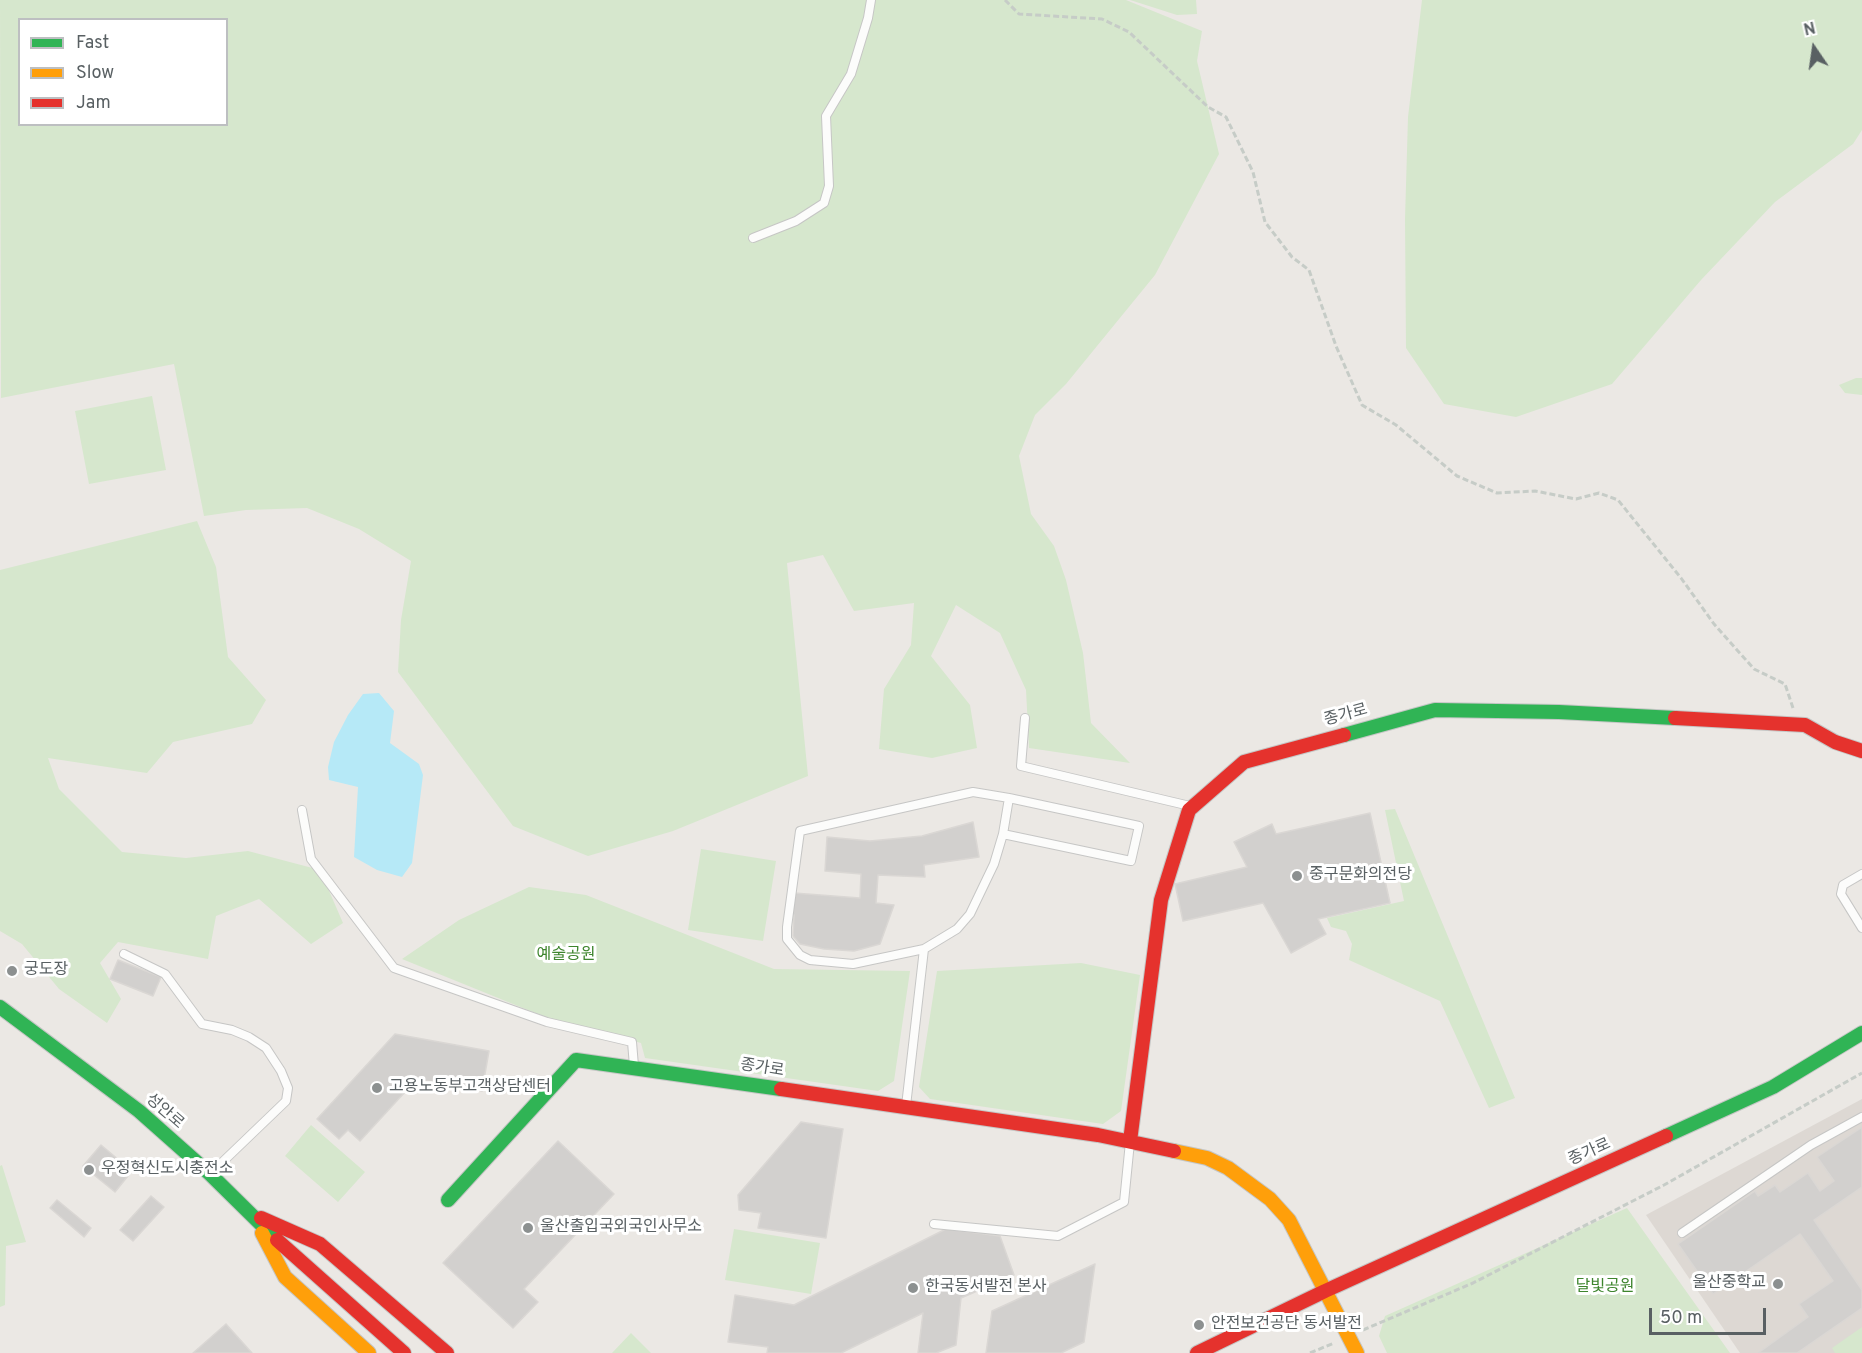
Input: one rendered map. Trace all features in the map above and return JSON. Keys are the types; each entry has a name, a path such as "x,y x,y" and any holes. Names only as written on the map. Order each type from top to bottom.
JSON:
{"street":[{"name":"종가로","path":"1130,1141 1161,900 1182,827 1192,807 1244,762 1435,710 1559,712 1805,725 1835,742 1862,751"},
{"name":"성안로","path":"0,1007 140,1111 210,1174 295,1257 404,1353"},
{"name":"종가로","path":"1197,1353 1325,1291 1773,1086 1862,1034"},
{"name":"종가로","path":"448,1200 576,1060 1130,1141 1207,1158 1250,1183 1270,1199 1289,1220 1357,1353"},
{"path":"253,1215 285,1277 369,1353"},
{"path":"253,1215 320,1244 447,1353"}],"lane":[{"path":"753,238 796,221 824,203 829,186 826,116 851,74 868,18 871,0"},
{"path":"1025,718 1021,766 1192,807"},
{"path":"1003,834 1131,861 1138,826 1009,798 973,792 800,831 787,939 800,955 810,960 853,964 924,949 957,929 970,914 994,864 1003,834 1009,798"},
{"path":"302,810 311,859 394,968 547,1022 632,1042 634,1067"},
{"path":"1862,874 1843,885 1841,894 1862,928"},
{"path":"905,1107 924,949"},
{"path":"124,954 165,975 202,1024 232,1030 266,1048 285,1079 288,1088 286,1101 210,1174"},
{"path":"1682,1233 1811,1145 1862,1117"},
{"path":"934,1224 1058,1236 1124,1202 1130,1141"}],"path":[{"path":"1005,0 1018,14 1102,19 1129,32 1208,107 1226,117 1253,172 1265,222 1292,257 1309,270 1336,346 1362,405 1396,425 1457,476 1497,493 1534,491 1576,498 1599,493 1618,500 1681,578 1714,624 1754,669 1785,684 1799,725"},
{"path":"1310,1353 1505,1267 1664,1185 1862,1073"}],"shaded area":[{"name":"울산중학교","path":"1862,1099 1862,1353 1740,1353 1646,1215"}],"green space":[{"path":"0,0 1126,0 1202,31 1197,61 1219,154 1155,275 1066,384 1035,415 1019,456 1031,514 1054,546 1066,580 1083,653 1091,723 1130,763 1029,748 1026,690 1000,633 956,605 931,656 970,705 977,748 932,758 879,749 884,689 911,645 914,603 854,611 823,555 787,563 808,776 673,831 588,856 513,826 398,672 401,620 411,561 359,529 307,508 246,510 204,516 174,364 1,398"},
{"path":"1130,0 1196,0 1197,14 1177,15"},
{"path":"1422,0 1862,0 1862,130 1853,144 1775,202 1701,280 1612,384 1516,417 1444,404 1406,348 1405,219 1408,117"},
{"path":"1862,378 1862,395 1845,393 1839,385"},
{"path":"152,396 166,470 89,484 75,411"},
{"path":"197,521 216,567 228,657 266,700 252,724 173,742 147,773 48,758 59,789 122,852 186,858 248,851 320,870 343,923 311,944 259,899 216,916 208,959 118,942 100,963 121,999 107,1023 59,989 22,944 0,931 0,570"},
{"path":"1395,809 1515,1098 1489,1108 1440,1001 1349,960 1352,944 1346,931 1331,927 1327,918 1404,901 1385,810"},
{"path":"701,849 776,861 763,941 688,930"},
{"name":"예술공원","path":"529,887 586,895 774,969 910,971 894,1081 878,1091 645,1058 641,1043 545,1017 402,959 459,920"},
{"path":"1081,963 1140,975 1121,1111 1103,1124 930,1099 919,1087 937,971"},
{"path":"311,1125 365,1172 338,1202 285,1156"},
{"path":"2,1165 26,1242 6,1246 5,1305 0,1307 0,1166"},
{"name":"달빛공원","path":"1627,1208 1730,1353 1387,1353 1379,1336 1385,1316"},
{"path":"734,1229 820,1243 811,1294 725,1280"},
{"path":"1862,1327 1862,1353 1835,1353 1832,1348"},
{"path":"631,1333 651,1353 612,1353"}],"water":[{"path":"379,693 394,711 390,743 419,764 423,775 412,863 402,877 377,870 354,857 358,787 329,780 328,767 334,742 348,715 363,694"}],"building":[{"name":"중구문화의전당","path":"1370,813 1390,903 1318,919 1326,934 1291,953 1263,903 1183,921 1175,884 1247,867 1234,842 1272,824 1276,834"},
{"path":"973,822 979,857 924,865 925,877 878,875 876,903 894,905 880,944 854,951 824,949 800,944 793,936 794,915 791,914 794,893 860,898 861,874 825,871 827,837 870,841 922,836"},
{"path":"118,960 161,977 153,996 110,979"},
{"name":"고용노동부고객상담센터","path":"395,1034 489,1051 482,1091 417,1079 360,1141 348,1130 339,1139 317,1119"},
{"path":"801,1122 843,1129 826,1238 758,1228 761,1213 739,1210 738,1195"},
{"path":"1862,1127 1862,1187 1814,1220 1862,1290 1862,1308 1797,1353 1758,1353 1808,1317 1799,1304 1833,1281 1800,1234 1713,1294 1678,1244 1755,1191 1758,1196 1775,1185 1780,1192 1808,1173 1820,1191 1834,1181 1817,1157"},
{"name":"울산출입국외국인사무소","path":"558,1141 614,1194 524,1289 538,1302 513,1328 443,1263"},
{"path":"101,1145 132,1171 115,1192 83,1166"},
{"path":"151,1196 164,1207 133,1241 120,1230"},
{"path":"57,1200 91,1228 84,1237 50,1208"},
{"path":"946,1229 1000,1236 1014,1275 961,1298 956,1345 936,1353 918,1353 923,1313 841,1353 767,1353 768,1347 728,1342 735,1295 794,1305"},
{"path":"1095,1264 1084,1342 1061,1353 986,1353 992,1311"},
{"path":"226,1324 252,1353 193,1353"}],"traffic: fast":[{"path":"1344,735 1435,710 1559,712 1675,718"},
{"path":"0,1007 139,1111 210,1174 277,1240"},
{"path":"1666,1136 1773,1087 1862,1033"},
{"path":"448,1200 576,1060 781,1089"}],"traffic: slow":[{"path":"1174,1151 1207,1158 1228,1168 1270,1199 1289,1220 1357,1353"},
{"path":"262,1233 285,1277 369,1353"}],"traffic: jam":[{"path":"1675,718 1805,725 1835,742 1862,751"},
{"path":"1130,1141 1161,900 1189,810 1244,762 1344,735"},
{"path":"781,1089 1098,1135 1174,1151"},
{"path":"1197,1353 1325,1291 1666,1136"},
{"path":"261,1218 320,1244 447,1353"},
{"path":"277,1240 404,1353"}],"place":[{"name":"중구문화의전당","path":"1297,876"},
{"name":"궁도장","path":"12,971"},
{"name":"고용노동부고객상담센터","path":"377,1088"},
{"name":"우정혁신도시충전소","path":"89,1170"},
{"name":"울산출입국외국인사무소","path":"528,1228"},
{"name":"울산중학교","path":"1778,1284"},
{"name":"한국동서발전 본사","path":"913,1288"},
{"name":"안전보건공단 동서발전","path":"1199,1325"}]}
